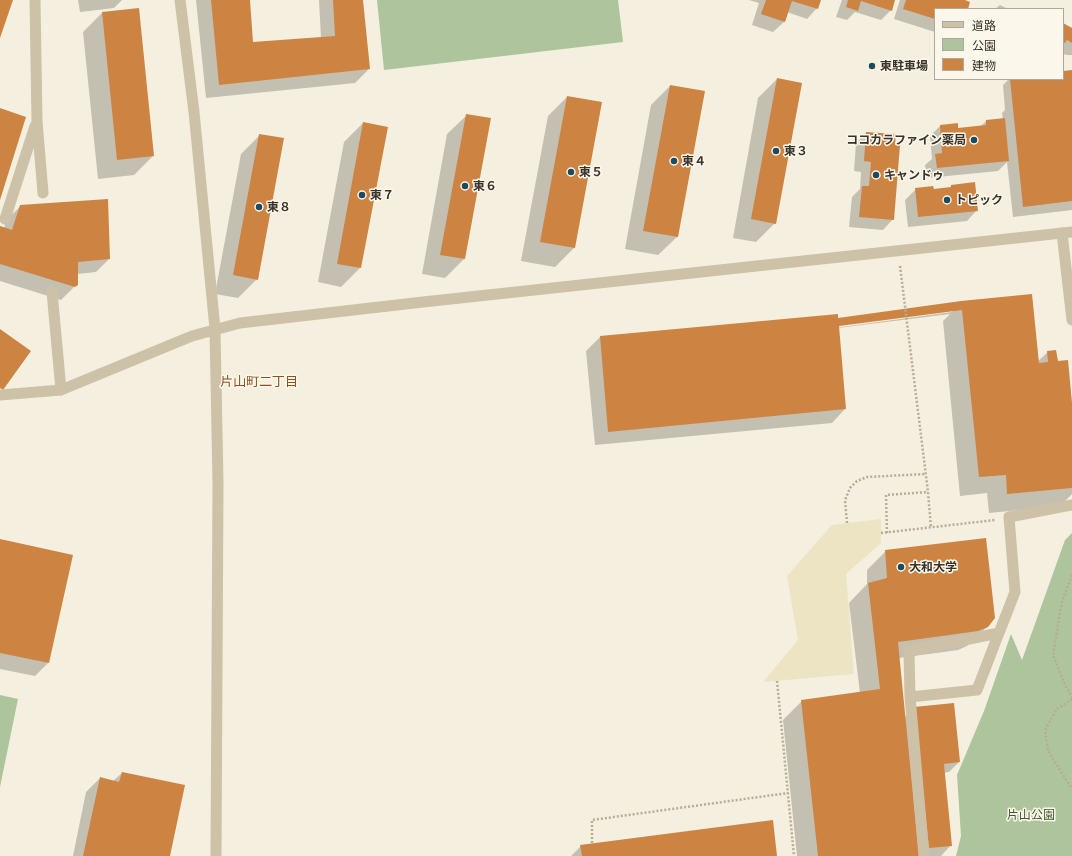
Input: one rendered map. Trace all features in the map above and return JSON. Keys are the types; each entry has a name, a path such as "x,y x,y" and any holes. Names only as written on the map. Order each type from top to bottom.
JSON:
{"street":[{"path":"35,0 37,121 43,193"},
{"path":"180,0 194,112 215,329 218,484 216,856"},
{"path":"5,219 37,121"},
{"path":"0,395 61,390 192,336 240,323 1067,232 1072,320"},
{"path":"52,292 61,390"},
{"path":"910,697 977,690 1015,592 1009,517 1072,505"},
{"path":"924,856 910,697 909,651 999,633 1000,630"}],"path":[{"path":"900,266 926,474 931,528"},
{"path":"847,522 845,500 850,488 857,481 867,477 926,474"},
{"path":"887,532 886,495 928,492"},
{"path":"881,533 931,528 1009,517"},
{"path":"1072,575 1062,601 1053,655 1072,698 1057,709 1045,730 1048,751 1072,788"},
{"path":"776,681 794,856"},
{"path":"592,843 592,820 788,793"}],"green space":[{"path":"377,0 618,0 623,42 384,70"},
{"name":"片山公園","path":"1072,533 1072,856 956,856 961,836 957,775 984,711 1011,634 1022,660 1065,540"},
{"path":"0,695 18,699 0,787"}],"shaded area":[{"path":"881,519 881,543 846,574 854,674 763,682 798,640 787,576 832,525"}],"building":[{"path":"0,0 13,0 0,38"},
{"path":"211,0 250,0 253,42 335,36 333,0 363,0 370,69 219,85"},
{"path":"766,0 821,0 818,9 792,1 785,22 761,14"},
{"path":"848,0 895,0 892,11 861,1 858,11 846,7"},
{"path":"906,0 965,0 970,2 968,8 934,8 934,19 903,9"},
{"path":"139,8 154,156 117,160 102,12"},
{"path":"1064,24 1072,28 1072,43 1067,40 1065,43"},
{"path":"1072,70 1072,201 1023,207 1010,80 1064,80 1064,71"},
{"name":"東３","path":"777,78 802,83 776,224 751,219"},
{"name":"東４","path":"670,85 705,91 678,237 643,231"},
{"name":"東５","path":"567,96 602,102 575,248 540,242"},
{"path":"0,108 26,117 0,200"},
{"name":"東６","path":"466,114 491,118 465,259 440,255"},
{"path":"1005,118 1009,161 937,168 935,154 942,153 940,125 958,123 958,128 986,125 986,120"},
{"name":"東７","path":"363,122 388,127 361,268 337,264"},
{"path":"866,132 896,134 895,145 900,145 894,220 859,217 862,186 869,186 871,162 864,161"},
{"name":"東８","path":"259,134 284,138 258,280 233,275"},
{"name":"トピック","path":"975,182 978,211 918,217 915,188 933,186 934,189"},
{"path":"108,199 110,259 78,262 78,285 75,287 0,264 0,226 12,230 20,205"},
{"path":"1032,294 1039,363 1048,362 1047,351 1056,350 1058,361 1068,360 1072,403 1072,488 1007,494 1006,475 979,477 962,310 839,326 846,409 608,432 600,336 838,314 838,318 961,301"},
{"path":"0,329 31,351 3,390 0,388"},
{"path":"986,538 995,618 988,627 978,631 898,642 919,856 818,856 801,700 880,689 868,583 887,578 885,550"},
{"path":"0,539 73,555 49,663 0,653"},
{"path":"954,703 960,762 944,764 952,846 929,848 914,707"},
{"path":"122,772 185,785 170,856 83,856 100,777 119,782"},
{"path":"773,820 777,856 582,856 580,845"}],"place":[{"name":"東駐車場","path":"872,66"},
{"name":"ココカラファイン薬局","path":"974,140"},
{"name":"東３","path":"776,151"},
{"name":"東４","path":"674,161"},
{"name":"東５","path":"571,172"},
{"name":"キャンドゥ","path":"876,175"},
{"name":"東６","path":"465,186"},
{"name":"東７","path":"362,195"},
{"name":"トピック","path":"947,200"},
{"name":"東８","path":"259,207"},
{"name":"大和大学","path":"901,567"}],"district":[{"name":"片山町二丁目","path":"259,382"}]}
